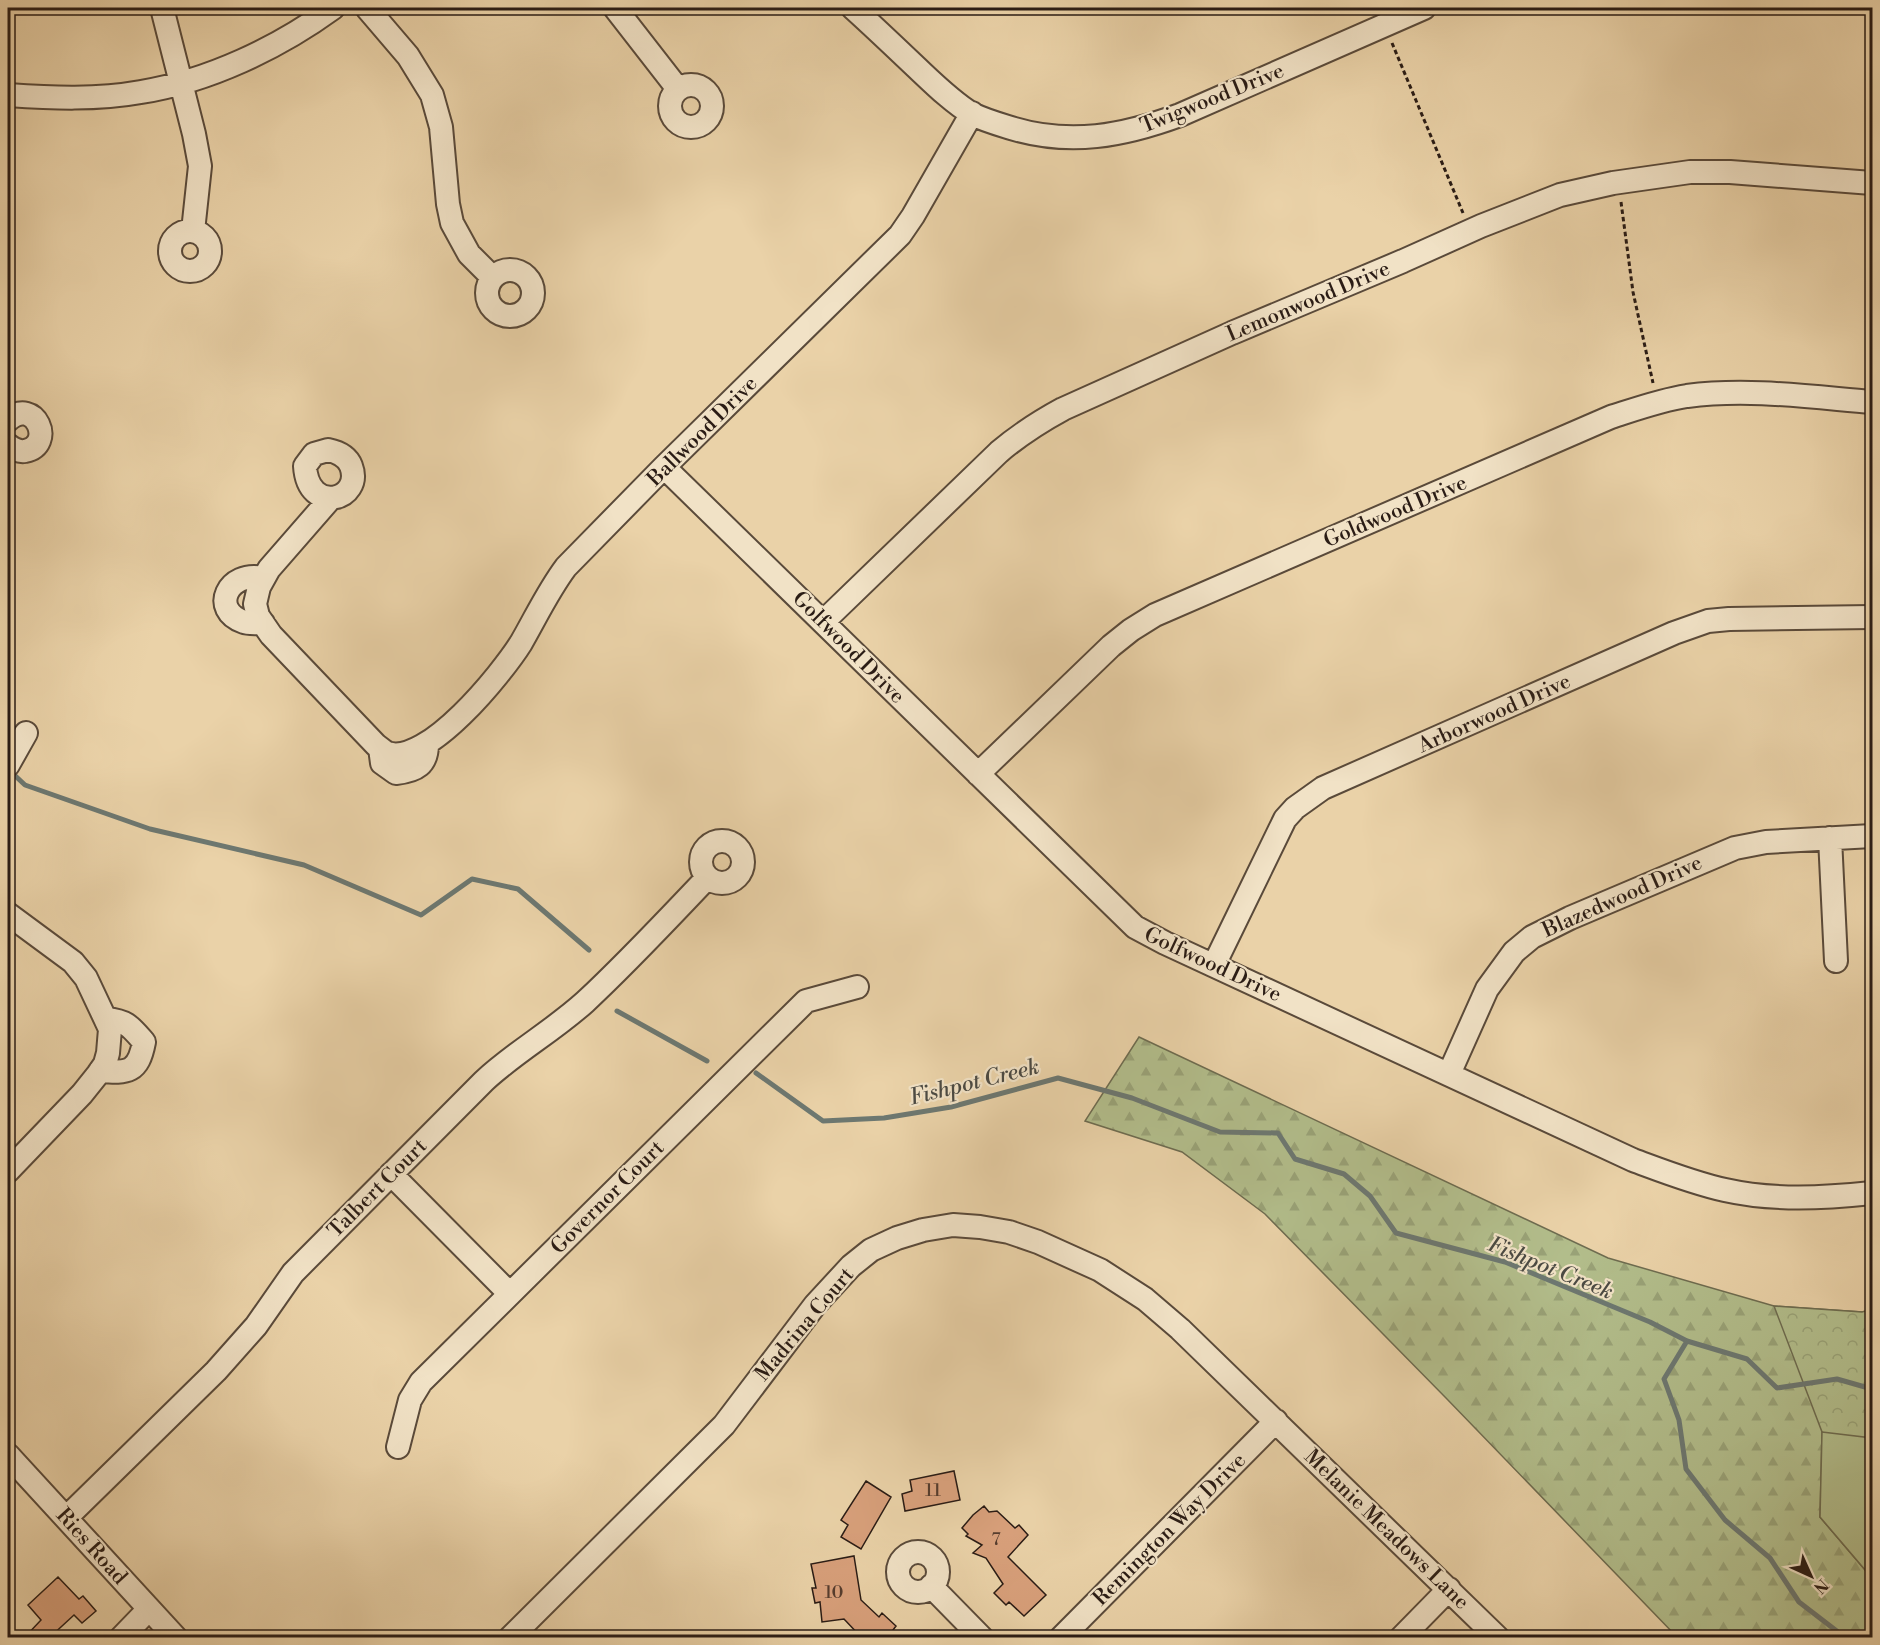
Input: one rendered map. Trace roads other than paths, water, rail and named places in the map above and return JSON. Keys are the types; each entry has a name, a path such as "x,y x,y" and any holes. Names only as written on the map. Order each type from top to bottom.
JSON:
{"street":[{"path":"162,8 200,166 193,231"},
{"path":"8,95 48,98 99,97 143,92 180,83 254,55 333,8"},
{"path":"367,8 408,56 432,95 441,127 448,204 452,223 469,254 492,278"},
{"path":"615,8 678,89"},
{"name":"Twigwood Drive","path":"853,8 935,86 972,114 1024,132 1060,138 1112,135 1145,128 1180,115 1424,8"},
{"name":"Ballwood Drive","path":"330,499 263,578 255,604 258,616 270,635 380,748 387,753 396,754 412,751 427,744 458,718 494,678 520,644 552,585 566,567 664,467 900,235 972,114"},
{"name":"Lemonwood Drive","path":"824,621 999,452 1037,423 1063,409 1232,333 1510,213 1586,188 1690,172 1730,172 1872,183"},
{"name":"Goldwood Drive","path":"978,774 1111,646 1155,615 1611,417 1662,401 1688,396 1722,394 1773,394 1872,402"},
{"path":"8,420 14,415 26,413 36,420 41,431 38,442 28,450 15,450 8,445"},
{"name":"Golfwood Drive","path":"664,467 1135,927 1622,1155 1688,1180 1726,1190 1769,1196 1824,1198 1872,1193"},
{"path":"263,578 242,577 225,595 226,604 233,616 246,622 263,623"},
{"name":"Arborwood Drive","path":"1214,965 1285,819 1295,807 1323,788 1674,633 1708,621 1872,617"},
{"name":"Blazedwood Drive","path":"1449,1074 1487,988 1514,952 1532,937 1560,922 1729,850 1766,842 1872,836"},
{"path":"1830,838 1836,961"},
{"name":"Talbert Court","path":"66,1518 216,1371 256,1326 293,1273 391,1174 504,1063 584,1003 708,878"},
{"path":"8,914 73,962 86,978 110,1029 108,1053 100,1071 82,1094 8,1171"},
{"name":"Governor Court","path":"398,1447 410,1400 421,1382 509,1293 806,1001 857,987"},
{"path":"100,1071 124,1072 135,1067 144,1042 133,1029 121,1021 106,1019"},
{"path":"391,1174 509,1293"},
{"name":"Madrina Court","path":"510,1638 724,1425 815,1305 851,1266 871,1250 897,1238 923,1230 953,1225 1009,1232 1048,1246 1100,1270 1145,1299 1180,1329 1276,1421"},
{"name":"Melanie Meadows Lane","path":"1276,1421 1498,1638"},
{"name":"Remington Way Drive","path":"1061,1638 1276,1421"},
{"name":"Ries Road","path":"8,1455 176,1638"},
{"path":"932,1586 982,1638"},
{"path":"1401,1638 1449,1589"},
{"path":"122,1638 149,1609"}],"waterway":[{"path":"92,8 114,8"},
{"path":"9,770 25,785 150,829 304,865 421,915 472,879 518,889 589,950"},
{"path":"617,1011 707,1061"},
{"name":"Fishpot Creek","path":"756,1073 823,1121 884,1118 951,1107 1058,1078 1132,1098 1220,1132 1278,1133 1295,1159 1344,1174 1370,1196 1396,1233 1505,1262 1650,1322 1687,1341 1747,1359 1777,1388 1837,1379 1872,1389"},
{"path":"1687,1341 1664,1379 1679,1420 1686,1469 1725,1520 1770,1558 1799,1602 1838,1632 1836,1638"}]}
